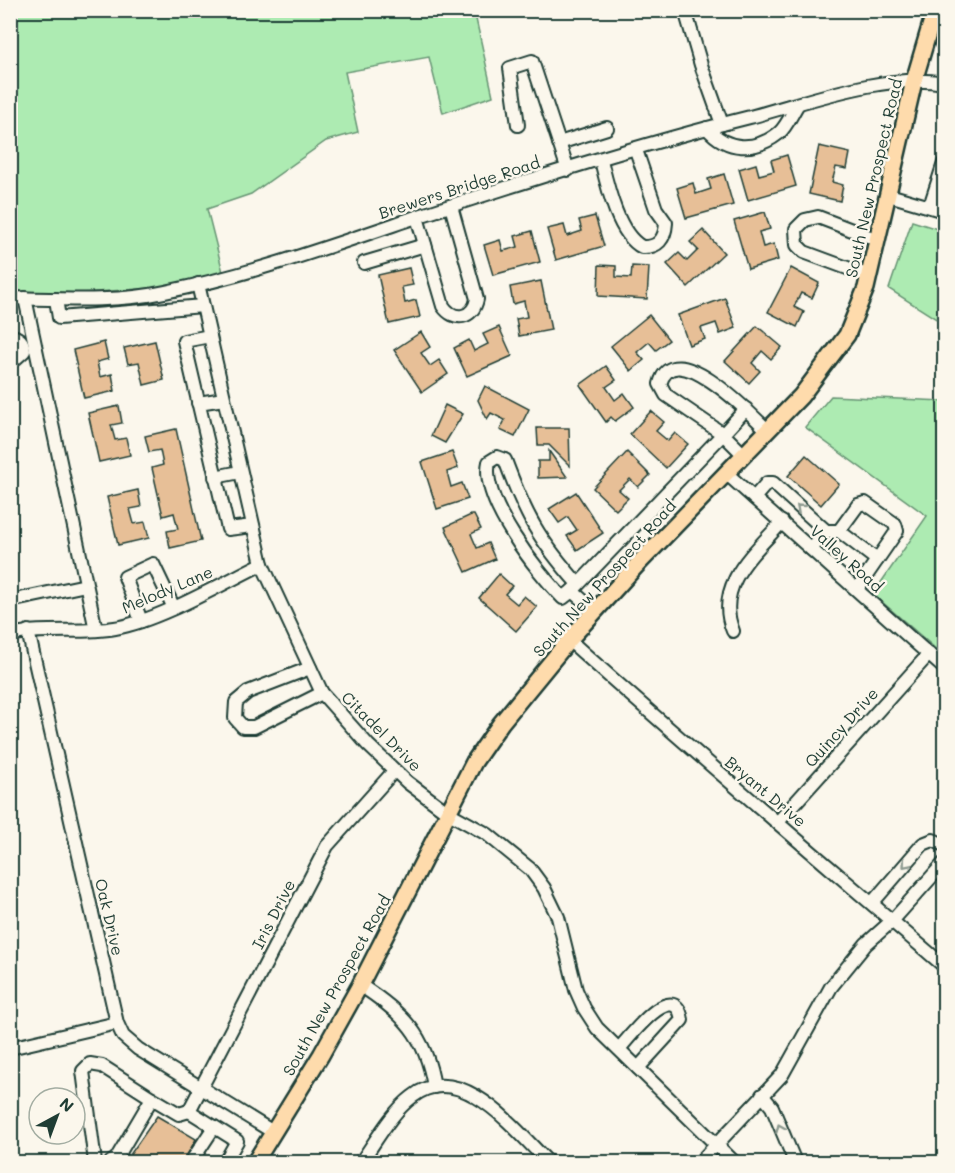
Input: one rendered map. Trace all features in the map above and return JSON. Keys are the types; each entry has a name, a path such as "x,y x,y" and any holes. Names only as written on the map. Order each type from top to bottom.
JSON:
{"main road":[{"name":"South New Prospect Road","path":"255,1162 360,985 474,762 569,640 801,396 842,344 855,321 869,276 914,81 935,10"}],"street":[{"path":"685,10 722,124"},
{"path":"518,125 510,68 532,61 568,170"},
{"name":"Brewers Bridge Road","path":"10,298 123,297 164,293 286,260 451,206 707,128 882,83 914,81 945,83"},
{"path":"707,128 719,142 739,147 763,143 781,132 798,104"},
{"path":"559,143 607,128"},
{"path":"601,160 610,196 627,233 642,247 654,246 663,239 666,223 656,209 636,150"},
{"path":"930,206 945,163"},
{"path":"889,195 945,211"},
{"path":"417,217 443,306 454,316 465,316 472,312 477,299 451,206"},
{"path":"869,276 804,252 797,245 796,229 805,220 818,217 878,240"},
{"path":"364,263 425,245"},
{"name":"Citadel Drive","path":"198,284 262,564 322,693 394,771 447,812 487,834 530,869 544,888 558,917 576,990 597,1028 734,1162"},
{"path":"25,298 96,630"},
{"path":"56,298 59,318 203,306"},
{"path":"10,335 19,338 23,344 24,351 14,360"},
{"path":"210,336 184,341 198,403 228,529 253,526"},
{"path":"744,455 723,434 666,395 660,384 666,371 672,367 688,368 746,409 768,430"},
{"path":"198,403 224,399"},
{"path":"595,611 575,587 530,522 505,460 497,457 489,462 495,496 516,540 563,598 575,587 746,409"},
{"path":"215,477 240,472"},
{"name":"Valley Road","path":"726,473 945,668"},
{"path":"754,498 767,483 773,483 832,531 877,560"},
{"path":"811,549 858,505 864,503 895,524 897,531 857,589"},
{"path":"733,631 727,605 733,580 745,562 782,522"},
{"path":"141,621 125,577 153,564 173,606"},
{"name":"Melody Lane","path":"10,635 28,631 96,630 141,621 262,564"},
{"path":"10,601 86,585"},
{"name":"Oak Drive","path":"28,631 117,1023 123,1036 138,1049 273,1132"},
{"name":"Bryant Drive","path":"569,640 702,759 873,902 945,966"},
{"name":"Quincy Drive","path":"778,822 929,654"},
{"path":"310,668 248,692 236,702 235,718 243,727 254,727 322,693"},
{"name":"Iris Drive","path":"189,1111 327,846 394,771"},
{"path":"873,902 923,844 933,840 945,845"},
{"path":"700,1162 787,1067 831,987 866,944 893,920 945,863"},
{"path":"360,985 392,1007 413,1029 431,1067 434,1087"},
{"path":"619,1049 658,1008 667,1004 673,1005 681,1014 682,1020 678,1028 638,1068"},
{"path":"10,1048 117,1023"},
{"path":"95,1162 83,1071 90,1064 102,1066 179,1114 189,1111 237,1141 225,1162"},
{"path":"361,1162 398,1110 413,1095 434,1087 451,1086 465,1089 484,1100 548,1162"},
{"path":"762,1095 772,1107 795,1162"},
{"path":"111,1162 116,1159 152,1098"},
{"path":"190,1162 214,1127"}],"green space":[{"path":"11,11 495,11 476,19 493,96 443,113 429,57 345,72 358,132 326,141 251,194 207,209 224,276 195,285 11,298"},
{"path":"912,221 944,231 944,324 889,289"},
{"path":"831,396 944,401 944,656 873,594 927,516 805,427"}],"building":[{"path":"819,146 850,153 847,169 836,167 832,182 843,185 840,201 809,194"},
{"path":"787,155 796,186 748,200 739,169 756,164 759,175 774,171 771,160"},
{"path":"724,174 733,205 686,218 677,188 693,183 696,194 711,189 708,179"},
{"path":"765,212 770,229 759,232 763,247 774,244 778,260 748,269 734,221"},
{"path":"595,216 604,246 556,260 547,229 564,225 567,236 582,231 579,220"},
{"path":"703,230 724,253 688,287 667,264 679,253 687,261 698,250 690,242"},
{"path":"532,231 540,262 493,275 484,245 500,240 503,251 518,247 515,236"},
{"path":"599,265 616,266 616,277 631,278 632,266 649,267 647,299 598,296"},
{"path":"409,268 413,285 402,287 405,303 416,300 420,317 389,324 378,275"},
{"path":"791,268 819,283 812,298 801,293 794,307 804,312 797,327 768,312"},
{"path":"541,281 551,330 519,336 516,319 527,317 524,301 513,304 510,287"},
{"path":"725,298 736,328 720,334 716,323 701,328 705,339 689,345 678,315"},
{"path":"649,315 669,340 656,350 649,342 637,352 644,360 631,371 611,346"},
{"path":"757,326 782,347 771,359 762,351 752,363 760,371 749,383 725,361"},
{"path":"499,327 512,356 467,376 454,348 469,340 474,351 488,344 483,334"},
{"path":"421,332 430,347 421,353 430,366 439,360 448,374 422,392 394,350"},
{"path":"155,341 164,380 144,385 139,362 128,364 124,348"},
{"path":"104,342 108,359 97,362 100,377 112,374 115,391 84,398 73,350"},
{"path":"606,366 616,380 606,387 615,400 624,393 634,407 615,421 611,417 606,422 580,385"},
{"path":"485,386 529,409 515,437 500,430 505,420 491,413 487,419 478,400"},
{"path":"445,405 463,414 445,443 431,436"},
{"path":"119,406 122,423 111,425 115,440 126,438 130,455 99,462 88,413"},
{"path":"651,411 664,422 656,431 668,441 675,433 688,444 666,468 630,434"},
{"path":"537,428 569,428 570,466 549,445 538,445"},
{"path":"176,429 201,541 170,548 167,531 178,529 174,513 163,516 152,468 163,465 160,450 149,452 145,436"},
{"path":"549,451 567,477 538,478 538,461 549,461"},
{"path":"452,452 458,468 447,472 451,487 462,483 468,499 437,509 422,462"},
{"path":"627,452 650,475 638,487 630,479 619,490 628,498 616,510 593,488"},
{"path":"806,455 839,484 821,505 788,476"},
{"path":"138,490 141,507 130,509 134,524 145,522 149,538 118,545 107,497"},
{"path":"576,492 603,533 577,550 567,536 577,530 568,517 559,523 549,509"},
{"path":"474,515 481,529 471,534 477,548 488,543 495,559 466,572 445,527"},
{"path":"499,574 512,586 505,594 517,604 524,596 537,607 516,631 479,598"},
{"path":"157,1116 196,1139 183,1162 125,1162"}]}
